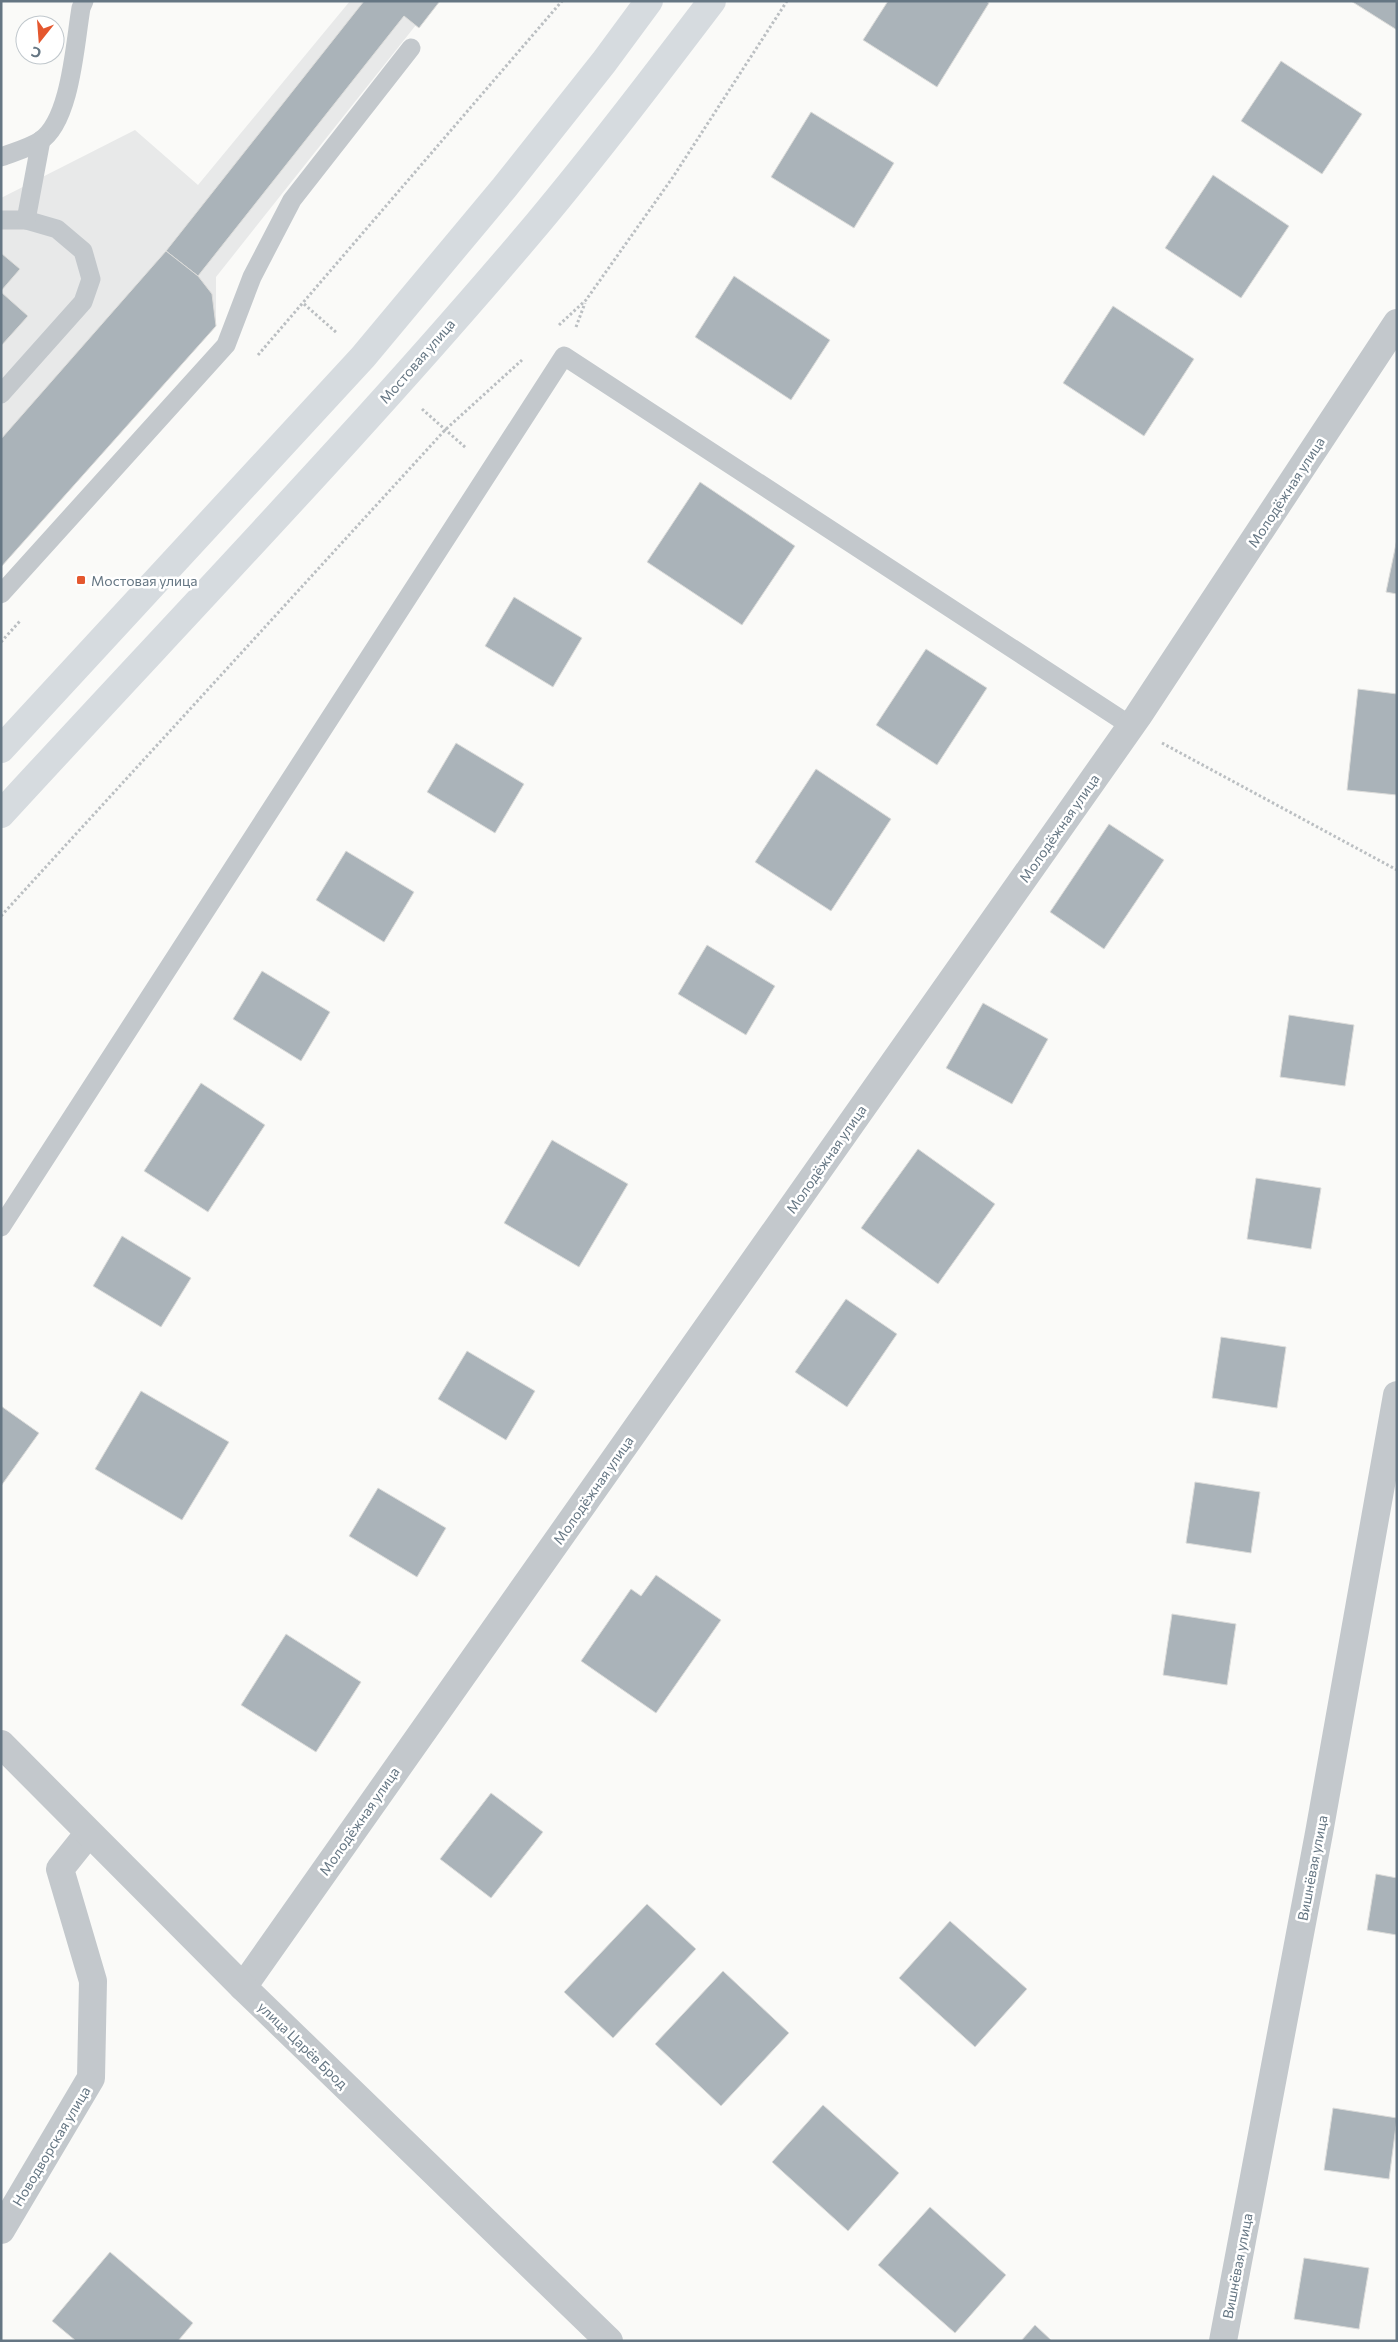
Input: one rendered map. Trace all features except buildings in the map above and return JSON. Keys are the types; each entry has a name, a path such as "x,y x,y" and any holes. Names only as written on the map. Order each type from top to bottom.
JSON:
{"main road":[{"path":"1,749 363,357 504,188 604,62 649,1"},
{"name":"Мостовая улица","path":"1,814 396,386 538,223 642,95 712,1"}],"street":[{"name":"Молодёжная улица","path":"243,1987 1131,726 1397,323"},
{"name":"Вишнёвая улица","path":"1223,2341 1319,1833 1397,1395"},
{"name":"улица Царёв Брод","path":"1,1744 88,1834 243,1987 609,2341"},
{"name":"Новодворская улица","path":"1,2230 91,2078 93,1981 60,1869 88,1834"}],"lane":[{"path":"1,157 41,140 61,116 69,84 81,8 84,1"},
{"path":"1,594 226,345 252,277 292,200 411,48"},
{"path":"26,220 41,140"},
{"path":"1,220 26,220 58,229 83,251 91,279 83,302 1,394"},
{"path":"1,1227 564,356 1131,726"}],"path":[{"path":"252,362 562,1"},
{"path":"558,326 586,300 673,177 787,1"},
{"path":"1,916 445,430 523,359"},
{"path":"1,642 21,620"},
{"path":"1131,726 1397,870"}],"shaded area":[{"path":"350,1 435,1 216,277 216,326 1,567 1,198 135,130 198,185"}],"place":[{"name":"Мостовая улица","path":"81,580"}]}
